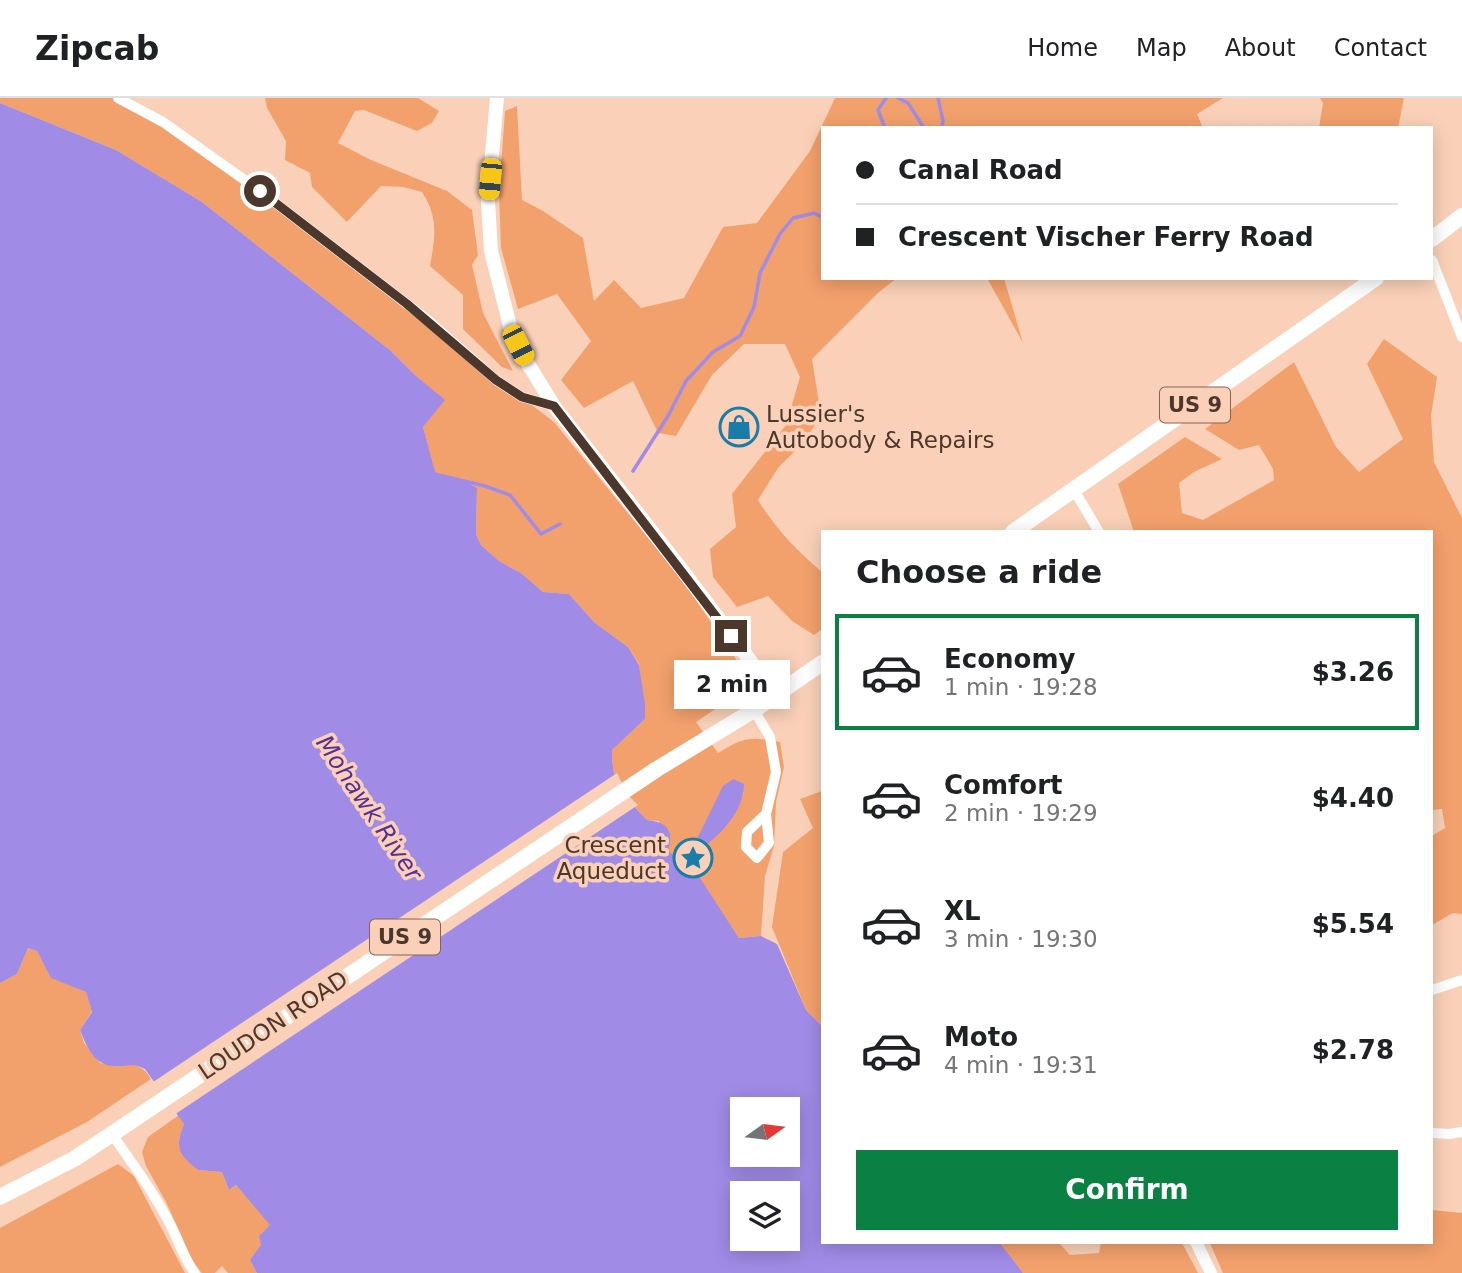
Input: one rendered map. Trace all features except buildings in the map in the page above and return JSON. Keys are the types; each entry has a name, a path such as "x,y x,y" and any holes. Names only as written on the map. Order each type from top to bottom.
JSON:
{"main road":[{"path":"497,98 488,201 491,251 511,330 554,406 776,695"},
{"path":"1433,238 1462,216"},
{"name":"US 9","path":"1016,530 1373,280"},
{"name":"US 9","path":"754,710 821,664"},
{"name":"LOUDON ROAD","path":"0,1197 74,1158 112,1134 657,769 754,710"}],"street":[{"path":"118,98 163,122 260,191 407,304 496,380 522,397 554,406"},
{"path":"1433,263 1462,337"},
{"path":"1074,490 1098,530"},
{"path":"754,710 769,737 775,762 776,772 766,814"},
{"path":"1433,989 1462,980"},
{"path":"1433,1133 1462,1132"},
{"path":"112,1134 154,1196 174,1230 185,1259 195,1273"},
{"path":"1197,1244 1211,1273"}],"shaded area":[{"path":"0,98 118,98 163,122 554,422 683,581 744,671 745,683 742,691 696,722 718,753 747,740 780,742 784,767 776,802 774,846 765,876 761,936 739,938 686,858 734,815 744,792 701,835 692,851 679,860 667,851 659,821 647,820 626,796 617,781 612,762 612,750 645,719 639,664 628,647 595,623 569,594 543,592 481,545 476,534 477,488 465,481 434,472 423,427 444,400 391,351 202,202 116,150 0,103"},
{"path":"265,98 418,98 439,111 432,123 417,131 364,110 355,111 338,143 371,160 447,191 472,210 478,255 472,265 483,313 513,371 502,367 463,329 463,295 430,266 434,237 433,219 422,192 403,187 381,186 347,222 312,187 310,173 285,160 286,141 267,108"},
{"path":"835,98 1223,98 1197,114 1202,126 822,126"},
{"path":"1320,98 1404,98 1398,126 1319,126 1323,103"},
{"path":"517,106 522,200 583,238 594,301 614,280 641,308 684,298 723,227 757,223 810,151 821,128 821,280 894,280 812,359 821,415 805,441 778,468 758,500 787,539 821,571 821,630 814,635 792,621 768,596 737,607 713,577 710,549 736,527 732,494 786,425 800,377 785,344 744,344 712,375 676,436 658,433 633,381 584,408 561,380 591,341 557,294 518,309 501,248 499,193 505,111"},
{"path":"988,280 1005,280 1023,343"},
{"path":"1384,339 1437,377 1431,416 1434,462 1462,518 1462,914 1453,913 1433,924 1433,835 1445,828 1442,809 1433,810 1433,530 1133,530 1118,484 1185,437 1222,459 1194,472 1179,483 1182,513 1203,520 1274,480 1273,469 1259,445 1239,450 1205,429 1294,362 1336,447 1359,472 1403,439 1367,364"},
{"path":"821,791 821,1025 806,1010 772,927 783,852 813,828 800,799"},
{"path":"28,948 37,951 51,977 86,992 92,1011 80,1030 84,1043 100,1063 135,1065 151,1079 87,1122 0,1167 0,983 17,974"},
{"path":"179,1115 184,1124 179,1140 183,1154 198,1170 222,1172 229,1190 236,1185 271,1225 262,1245 250,1260 257,1273 228,1273 222,1266 215,1273 202,1273 195,1266 166,1202 146,1166 142,1152 148,1137"},
{"path":"118,1164 134,1176 185,1273 0,1273 0,1228"},
{"path":"1433,1210 1462,1213 1462,1273 1223,1273 1210,1244 1433,1244"},
{"path":"1001,1244 1060,1244 1070,1255 1099,1253 1101,1244 1183,1244 1198,1273 1023,1273"}],"water":[{"name":"Mohawk River","path":"0,103 116,150 202,202 391,351 445,400 423,427 435,472 465,481 477,488 476,534 481,545 543,592 569,594 595,623 628,647 639,665 645,719 612,750 612,762 617,781 632,804 647,820 660,823 668,829 668,851 679,859 691,851 723,786 733,779 744,784 743,796 733,818 706,845 687,858 739,938 761,936 777,944 806,1010 821,1025 821,1244 1001,1244 1023,1273 257,1273 250,1260 261,1245 259,1236 270,1225 236,1185 229,1190 222,1172 198,1170 186,1160 179,1145 184,1124 145,1069 134,1065 109,1065 97,1060 80,1030 92,1012 86,992 51,978 37,951 28,948 17,974 0,983"}],"pier":[{"path":"617,773 628,795 638,805 174,1115 150,1084"}],"waterway":[{"path":"884,126 878,110 886,98"},
{"path":"898,98 908,103 923,126"},
{"path":"938,98 942,126"},
{"path":"633,471 668,416 686,381 713,352 740,336 754,307 760,273 780,234 793,218 814,213 821,216"},
{"path":"443,476 510,495 541,534 560,524"}],"place":[{"name":"Lussier's Autobody & Repairs","path":"739,427"},
{"name":"Crescent Aqueduct","path":"693,858"}],"route":[{"path":"260,191 429,321 496,380 522,397 554,406 731,636"}]}
